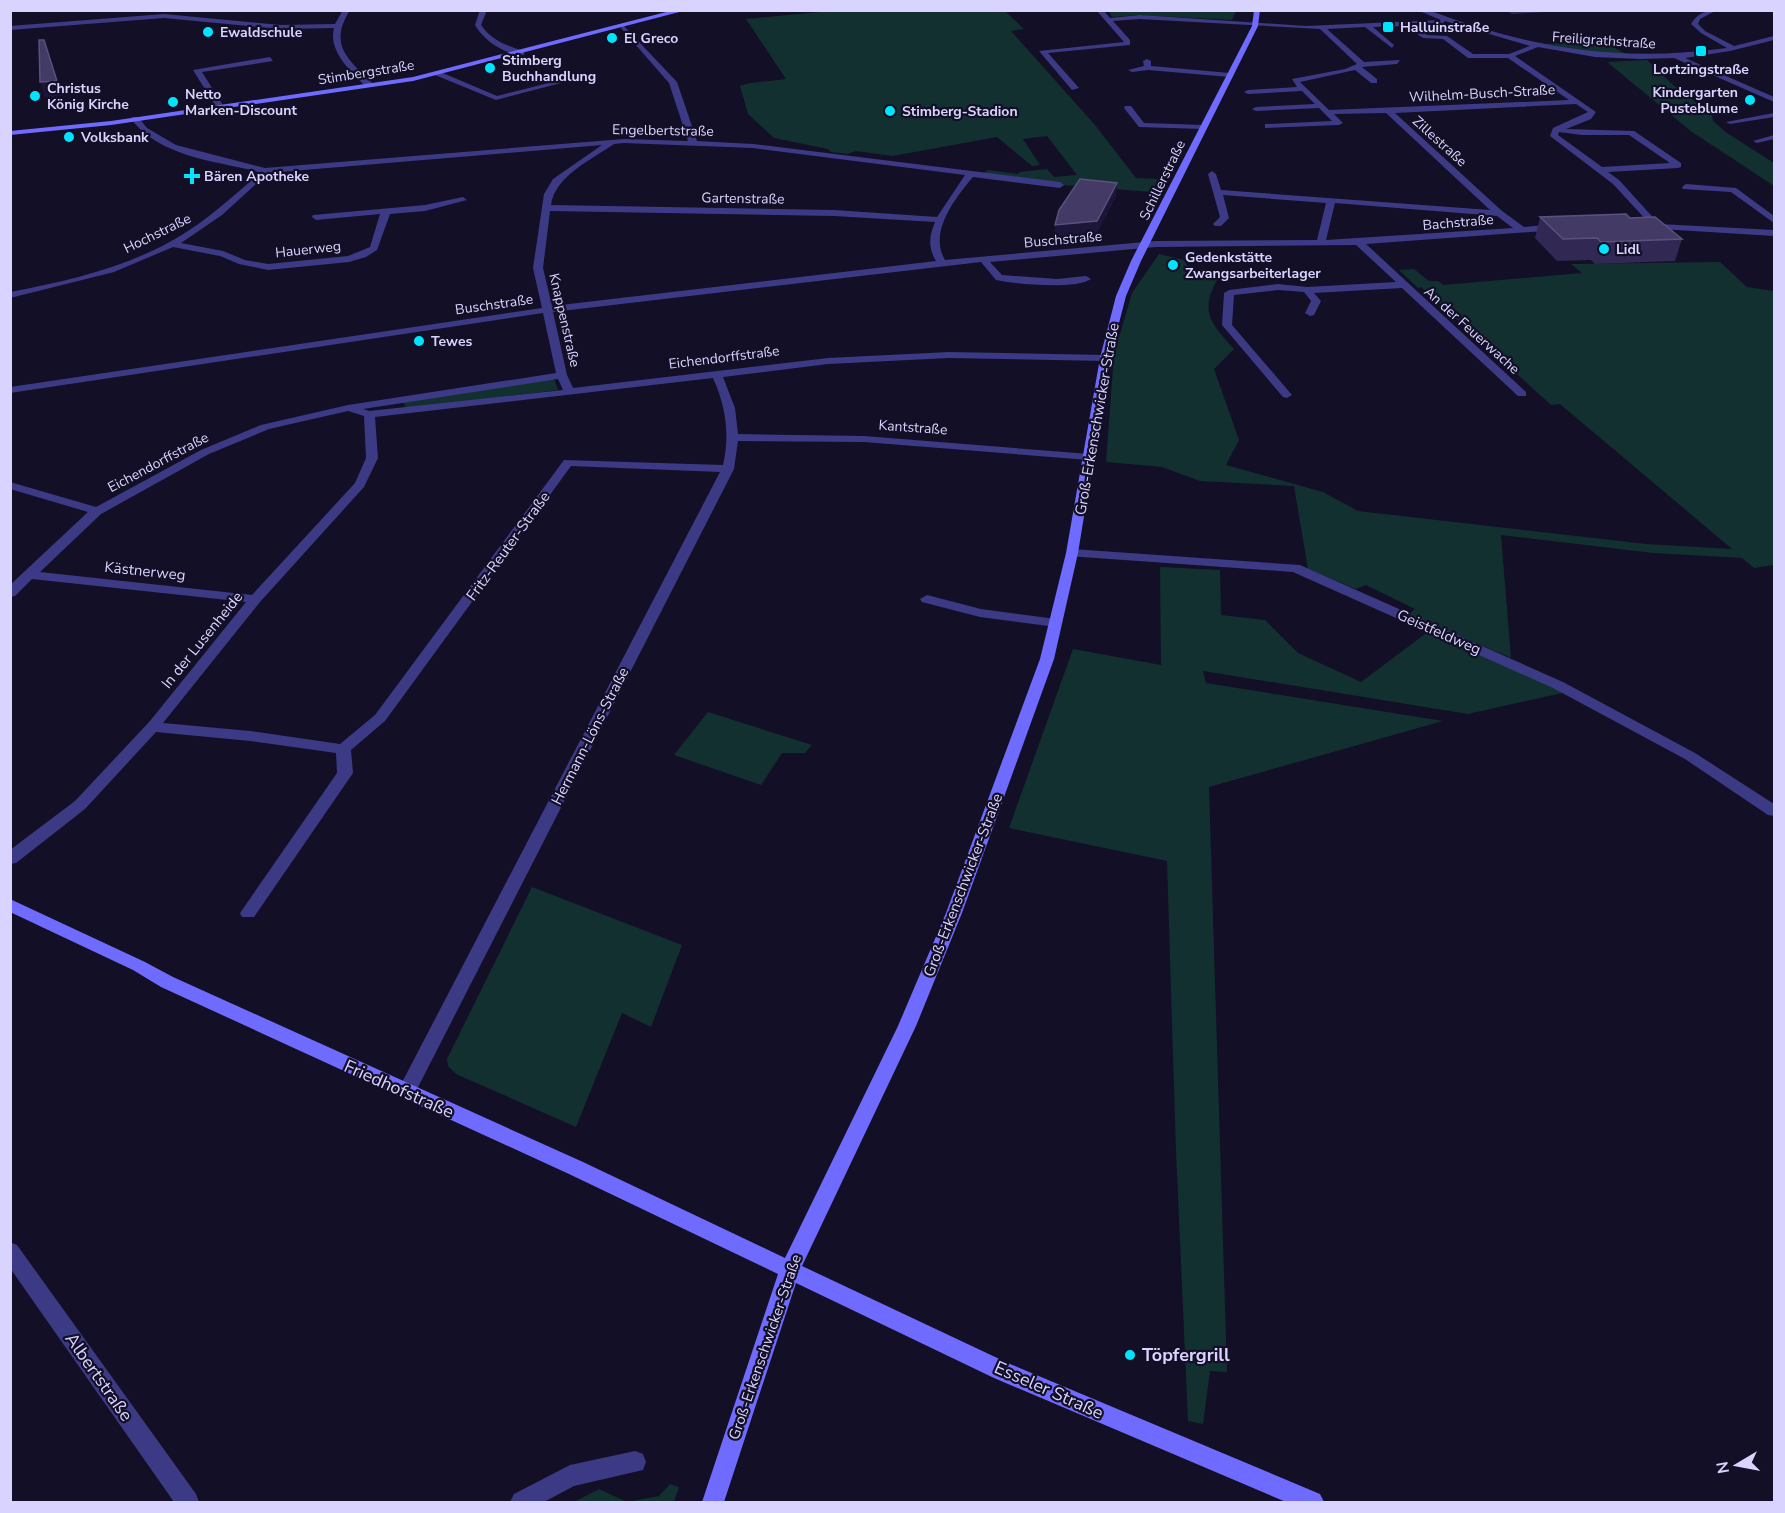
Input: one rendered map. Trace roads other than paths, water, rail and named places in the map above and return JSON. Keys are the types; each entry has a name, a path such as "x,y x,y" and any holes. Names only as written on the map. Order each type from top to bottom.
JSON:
{"main road":[{"name":"Schillerstraße","path":"1145,245 1255,26 1257,10"},
{"name":"Stimbergstraße","path":"10,133 135,119 438,73 682,11"},
{"name":"Groß-Erkenschwicker-Straße","path":"713,1503 790,1268 907,1026 950,924 1023,730 1047,659 1072,553 1105,358 1121,296 1145,245"},
{"name":"Friedhofstraße","path":"10,905 139,966 167,982 790,1268"},
{"name":"Esseler Straße","path":"790,1268 1002,1371 1312,1503"}],"street":[{"path":"347,10 337,26 334,37 337,49 369,85"},
{"path":"484,10 478,25 482,33 493,41 520,53"},
{"path":"1075,88 1043,51 1128,44 1128,41 1099,10"},
{"name":"Freiligrathstraße","path":"1420,10 1448,22 1564,52 1618,56 1675,56 1755,45 1774,38"},
{"path":"1713,10 1698,18 1694,24 1702,32 1733,48"},
{"path":"10,28 164,16 173,13 244,20 281,27 337,26"},
{"path":"59,23 66,15"},
{"path":"1107,20 1140,17 1255,26 1322,28 1448,22"},
{"path":"1407,24 1425,37 1445,37 1471,56 1510,56 1535,46"},
{"path":"1366,26 1392,46"},
{"path":"623,27 673,82 693,143"},
{"path":"1322,28 1374,81"},
{"path":"1755,45 1765,49"},
{"path":"1510,56 1592,112 1588,117 1556,130 1554,136 1616,182 1656,226"},
{"path":"1675,56 1774,100"},
{"path":"220,107 197,70 270,59"},
{"path":"1268,126 1339,123 1295,81 1303,77 1359,66 1397,62"},
{"path":"1132,70 1148,65 1230,75"},
{"path":"438,73 496,98 580,76"},
{"path":"1248,92 1304,89"},
{"name":"Wilhelm-Busch-Straße","path":"1388,111 1578,102"},
{"path":"1256,109 1320,106"},
{"name":"Schillerstraße","path":"1128,108 1142,125 1203,127"},
{"path":"1328,112 1388,111"},
{"name":"Zillestraße","path":"1388,111 1499,213 1521,230"},
{"path":"1730,122 1774,115"},
{"path":"135,119 147,133 174,146 264,171"},
{"path":"1556,130 1582,134 1631,133 1678,165 1600,170"},
{"path":"1756,141 1774,137"},
{"name":"Engelbertstraße","path":"264,171 612,142 693,143 780,149 1060,185"},
{"name":"Knappenstraße","path":"569,391 562,375 538,268 548,194 556,181 612,142"},
{"name":"Hochstraße","path":"10,295 104,272 171,244 202,226 263,175 264,171"},
{"path":"942,263 938,259 934,243 935,232 940,220 971,174"},
{"path":"1212,174 1225,218 1218,224"},
{"path":"1686,187 1733,190 1774,220"},
{"name":"Bachstraße","path":"1219,192 1499,213"},
{"name":"Hauerweg","path":"316,217 425,208 463,200"},
{"path":"1321,243 1330,201"},
{"name":"Gartenstraße","path":"546,208 834,213 940,220"},
{"name":"Hauerweg","path":"171,244 205,250 242,262 268,267 295,267 349,259 363,255 374,248 386,211"},
{"path":"1633,226 1774,233"},
{"name":"Bachstraße","path":"1145,245 1201,242 1358,242 1567,227"},
{"path":"1761,232 1774,245"},
{"name":"An der Feuerwache","path":"1358,242 1522,394"},
{"name":"Buschstraße","path":"10,390 546,310 942,263 1145,245"},
{"path":"984,260 999,278 1057,282 1086,279"},
{"name":"An der Feuerwache","path":"1287,395 1227,325 1229,293 1292,286 1307,290 1403,285"},
{"path":"1307,290 1316,301 1310,313"},
{"name":"Eichendorffstraße","path":"348,408 369,414 413,411 828,360 949,356 1105,358"},
{"name":"Hermann-Löns-Straße","path":"405,1092 728,469 734,420 716,373"},
{"name":"Eichendorffstraße","path":"10,593 96,511 205,452 265,427 348,408 562,375"},
{"name":"In der Lusenheide","path":"10,859 80,805 153,726 255,599 360,484 372,458 369,414"},
{"name":"Kantstraße","path":"733,437 864,439 1089,457"},
{"name":"Fritz-Reuter-Straße","path":"343,749 380,718 568,462 728,469"},
{"path":"10,485 15,484 96,511"},
{"name":"Geistfeldweg","path":"1072,553 1295,568 1558,685 1690,756 1774,812"},
{"name":"Kästnerweg","path":"30,575 255,599"},
{"path":"927,598 980,613 1056,623"},
{"path":"153,726 343,749 345,773 248,914"},
{"name":"Albertstraße","path":"10,1251 188,1503"},
{"path":"522,1503 570,1476 636,1462"}],"place":[{"name":"Halluinstraße","path":"1388,27"},
{"name":"Ewaldschule","path":"208,32"},
{"name":"El Greco","path":"612,38"},
{"name":"Lortzingstraße","path":"1701,51"},
{"name":"Stimberg Buchhandlung","path":"490,68"},
{"name":"Christus König Kirche","path":"35,96"},
{"name":"Kindergarten Pusteblume","path":"1750,100"},
{"name":"Netto Marken-Discount","path":"173,102"},
{"name":"Stimberg-Stadion","path":"890,111"},
{"name":"Volksbank","path":"69,137"},
{"name":"Bären Apotheke","path":"192,176"},
{"name":"Lidl","path":"1604,249"},
{"name":"Gedenkstätte Zwangsarbeiterlager","path":"1173,265"},
{"name":"Tewes","path":"419,341"},
{"name":"Töpfergrill","path":"1130,1355"}]}
